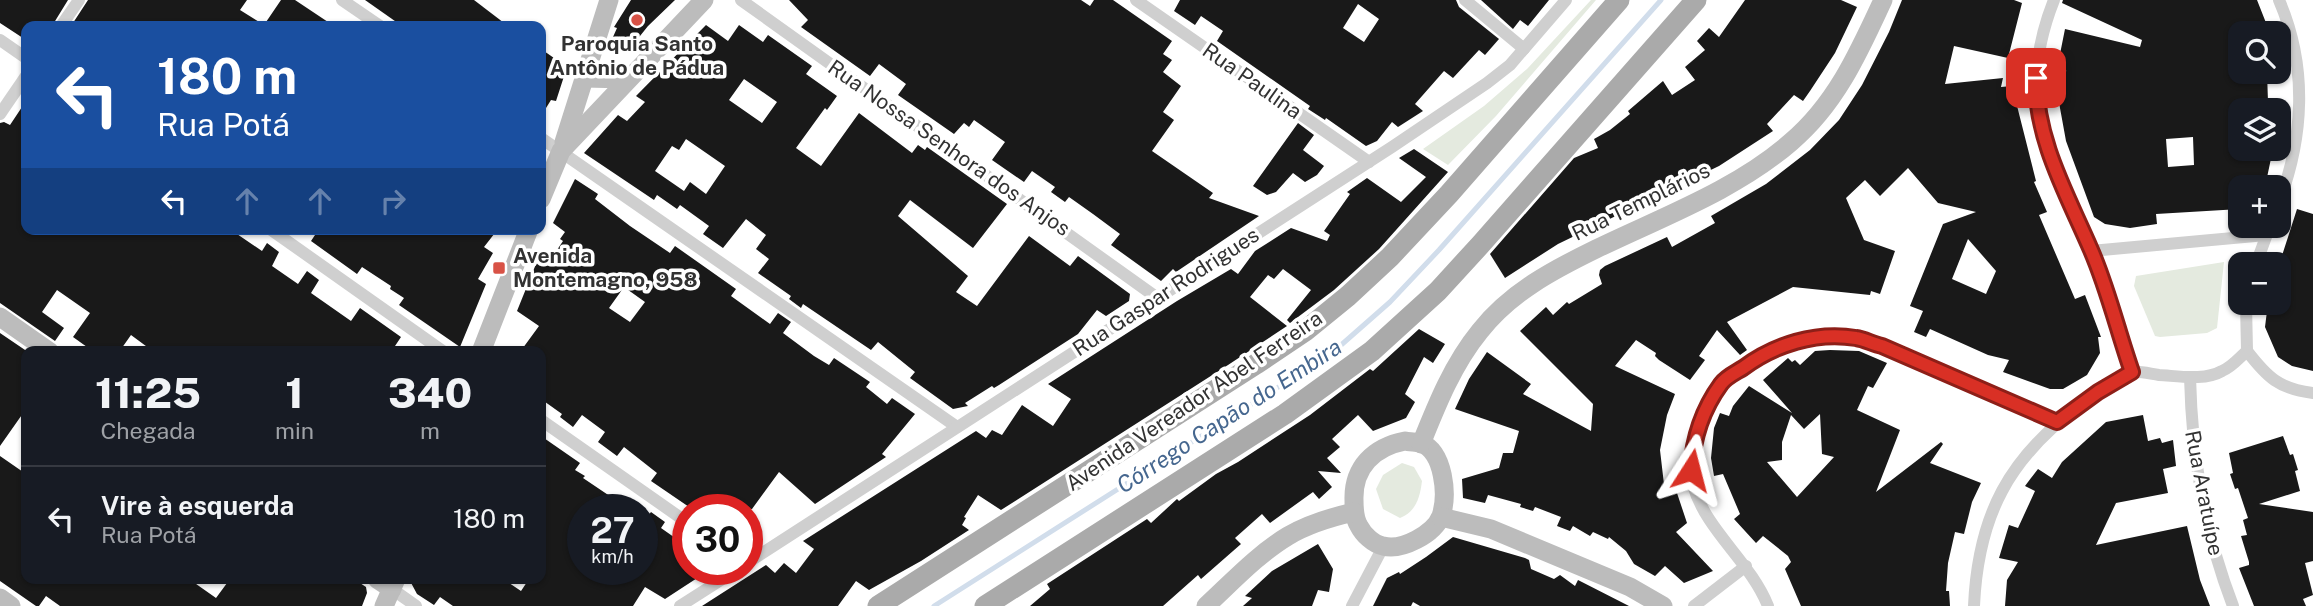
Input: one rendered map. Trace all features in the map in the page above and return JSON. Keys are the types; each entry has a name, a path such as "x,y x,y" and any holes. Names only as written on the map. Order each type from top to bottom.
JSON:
{"main road":[{"name":"Avenida Vereador Abel Ferreira","path":"878,606 1256,364 1305,331 1348,296 1390,257 1450,194 1619,0"},
{"path":"985,606 1285,414 1372,351 1438,291 1489,236 1696,0"}],"street":[{"path":"64,21 79,0"},
{"path":"342,0 373,21"},
{"path":"546,187 561,151 608,0"},
{"path":"561,151 704,0"},
{"name":"Rua Nossa Senhora dos Anjos","path":"741,0 1156,297"},
{"name":"Rua Paulina","path":"1136,0 1369,162"},
{"path":"1465,0 1524,49"},
{"name":"Rua Gaspar Rodrigues","path":"763,553 1487,83 1524,49 1566,0"},
{"name":"Rua Templários","path":"1421,444 1456,365 1480,331 1502,307 1525,288 1557,269 1730,183 1791,142 1819,115 1840,84 1856,58 1883,0"},
{"path":"2054,0 2044,24 2036,61 2040,125 2075,218 2091,251 2132,372"},
{"path":"2279,0 2292,39 2300,83 2299,128 2288,175"},
{"path":"0,40 21,55"},
{"path":"584,78 628,79"},
{"path":"0,114 21,83"},
{"path":"546,141 957,427"},
{"path":"278,235 436,346"},
{"path":"483,346 527,235"},
{"path":"2091,251 2228,236"},
{"path":"2246,315 2247,351 2260,369 2276,383 2313,393"},
{"path":"0,317 41,346"},
{"path":"1768,606 1746,566 1703,510 1693,484 1691,470 1693,447 1703,414 1723,381 1762,354 1792,343 1828,337 1856,338 1882,346 2057,422"},
{"path":"1974,606 1975,573 1991,513 2008,478 2057,422 2098,392 2132,372 2190,377 2221,372 2247,351"},
{"name":"Rua Aratuípe","path":"2190,377 2191,421 2199,490 2216,560 2233,606"},
{"path":"546,424 672,512"},
{"path":"1405,441 1421,444 1431,451 1439,463 1443,481 1441,517 1432,529 1417,539 1401,546 1383,547 1366,535 1358,525 1354,512 1354,491 1358,473 1366,460 1389,444 1405,441"},
{"path":"1206,606 1288,536 1312,524 1354,512"},
{"path":"1441,517 1491,528 1630,587 1664,606"},
{"path":"1352,606 1383,547"},
{"path":"1694,606 1746,566"},
{"path":"681,606 713,585"},
{"path":"387,588 416,606"},
{"path":"0,598 11,606"}],"shaded area":[{"path":"1591,0 1596,0 1496,116 1448,165 1423,149 1484,106 1527,69"},
{"path":"2224,262 2217,328 2207,333 2155,336 2134,286 2136,276"},
{"path":"1402,463 1414,467 1422,481 1416,503 1410,512 1400,518 1383,509 1376,489 1383,475"}],"building":[{"path":"0,0 68,0 55,21 21,21 21,37 0,23"},
{"path":"88,0 247,0 240,10 258,21 74,21"},
{"path":"281,0 295,0 326,21 267,21"},
{"path":"365,0 474,0 501,21 395,21"},
{"name":"Paroquia Santo Antônio de Pádua","path":"631,0 675,0 636,41 626,46 613,37 617,28 614,27"},
{"path":"789,0 1081,0 1090,6 1094,0 1113,0 1172,41 1163,54 1172,60 1163,72 1181,86 1163,112 1174,120 1152,151 1213,193 1209,198 1259,216 1176,272 1173,269 1161,281 1111,245 1120,234 1093,214 1069,197 1065,202 1051,192 1055,187 1032,171 1024,182 992,160 1005,142 974,120 969,127 964,123 954,134 898,95 906,84 879,64 870,76 801,27 808,20"},
{"path":"1180,0 1456,0 1459,7 1499,39 1485,55 1479,50 1453,78 1444,71 1415,104 1423,111 1398,127 1392,122 1377,141 1366,146 1308,109 1310,106 1217,41 1223,31 1201,16 1195,25 1174,11","holes":["1358,4 1379,19 1364,42 1343,28"]},
{"path":"1481,0 1549,0 1528,26 1520,20 1513,29"},
{"path":"1745,0 1841,0 1857,7 1835,53 1803,101 1794,95 1767,124 1773,131 1719,166 1558,244 1505,278 1490,254 1574,158 1598,148 1594,139 1630,114 1628,111 1663,81 1672,95 1695,80 1685,67 1705,50 1697,41 1709,28 1719,37"},
{"path":"1902,0 2014,0 2022,3 2008,58 1954,46 1945,84 2003,78 2001,87 2012,86 2036,181 2034,182 2047,212 2039,215 2075,299 2085,295 2101,337 2098,337 2100,353 2087,375 2063,389 2050,389 2003,372 2009,360 1988,355 1930,329 1926,337 1914,332 1923,311 1910,306 1943,224 1976,212 1938,203 1908,168 1880,196 1865,180 1846,198 1864,240 1895,251 1880,294 1871,291 1870,295 1793,287 1727,322 1747,350 1740,355 1717,330 1699,356 1705,360 1690,380 1659,360 1655,356 1656,353 1636,340 1615,366 1675,394 1667,415 1660,450 1665,493 1676,490 1687,523 1676,532 1713,571 1684,583 1665,566 1655,576 1634,564 1626,551 1609,537 1608,539 1593,532 1590,536 1573,526 1570,531 1557,526 1561,517 1535,507 1533,511 1520,507 1521,504 1488,495 1485,503 1463,498 1462,479 1499,468 1503,453 1513,453 1519,431 1455,409 1469,379 1487,352 1531,384 1523,394 1591,431 1593,404 1520,331 1546,307 1553,315 1567,302 1569,304 1602,284 1599,275 1605,266 1667,237 1672,247 1715,223 1711,216 1766,184 1810,150 1839,120 1862,85","holes":["1968,239 1996,271 1986,294 1952,279"]},
{"path":"2063,0 2257,0 2265,21 2228,21 2228,84 2267,84 2268,98 2228,98 2228,161 2270,161 2268,175 2228,175 2228,210 2156,214 2157,224 2130,228 2105,224 2094,217 2066,141 2056,86 2057,72 2067,71 2057,69 2065,29 2140,47 2142,40 2062,3","holes":["2193,137 2194,165 2168,167 2166,139"]},
{"path":"706,25 728,41 739,25 763,42 768,35 812,66 806,74 837,96 796,148 821,166 859,113 912,153 918,145 925,150 927,147 1007,204 973,248 910,200 898,216 968,276 956,292 977,306 1029,236 1070,266 1078,256 1130,294 1129,301 1106,316 1097,310 1078,334 999,385 994,388 992,386 965,403 968,406 953,409 910,378 915,372 878,342 871,350 803,304 801,308 789,299 791,296 758,273 769,259 756,249 766,235 746,219 723,248 703,234 709,226 680,205 677,209 657,195 654,200 584,153 618,115 627,121 645,102 636,96","holes":["744,79 777,102 762,123 729,100","686,139 725,166 706,194 690,182 684,191 655,171 672,146 679,150"]},
{"path":"546,52 567,67 556,101 551,100 546,108"},
{"path":"21,108 21,235 238,235 262,251 267,243 279,252 272,266 298,284 307,271 319,280 311,293 351,321 360,308 401,337 395,346 146,346 131,335 123,346 86,346 73,337 90,313 57,290 42,312 64,328 55,341 0,303 0,123 10,125"},
{"path":"1298,123 1314,135 1303,150 1324,166 1317,175 1305,182 1293,173 1276,192 1267,195 1253,186"},
{"path":"1414,149 1448,172 1379,249 1334,290 1290,323 1287,320 1311,290 1283,269 1274,279 1268,275 1250,297 1287,326 1228,365 1001,510 978,495 964,517 966,518 962,525 969,530 869,590 856,581 838,606 702,606 735,585 763,585 763,567 766,565 775,573 784,563 796,573 814,549 803,541 976,431 986,438 992,430 1002,435 1022,405 1053,426 1071,399 1048,384 1231,269 1238,274 1255,251 1291,228 1327,241 1330,235 1324,231 1350,194 1347,192 1367,178 1401,202 1426,177 1399,158"},
{"path":"575,179 598,194 595,199 630,226 670,253 675,246 736,289 731,296 770,324 778,313 791,322 783,333 814,356 829,365 834,358 870,382 866,387 887,404 892,398 915,414 882,454 886,457 815,504 779,472 763,494 672,495 651,481 657,473 624,447 617,456 598,442 605,432 582,415 573,427 560,417 562,414 546,403 546,346 524,346 539,326 517,311 538,259 547,265 563,241 560,239 565,232 553,223","holes":["624,287 645,302 630,322 609,308"]},
{"path":"2297,209 2313,214 2313,371 2292,366 2278,357 2265,327 2266,315 2291,315 2291,252 2283,252 2288,238 2291,238 2291,228"},
{"path":"315,235 493,235 484,247 493,253 478,279 486,284 460,346 399,305 404,298 390,289 391,286 362,267 357,274 311,241"},
{"path":"1419,329 1445,344 1433,363 1424,357 1405,394 1415,402 1406,418 1373,431 1358,415 1332,439 1340,447 1327,458 1341,473 1318,471 1332,487 1319,499 1313,492 1270,523 1262,514 1235,538 1241,544 1201,579 1198,575 1163,606 1030,606 1050,589 1047,584 1147,519 1151,523 1177,499 1179,501 1216,474 1310,415 1370,369 1373,371"},
{"path":"0,333 21,347 21,416 0,446"},
{"path":"1815,351 1859,351 1887,363 1873,388 1868,386 1857,410 1900,430 1876,492 1941,442 1943,444 1930,463 1981,483 1972,502 1964,534 1955,532 1948,563 1946,591 1949,591 1950,606 1801,606 1785,569 1791,562 1788,556 1763,536 1756,543 1734,519 1740,514 1723,474 1714,476 1711,458 1714,428 1720,413 1729,416 1733,406 1749,386 1792,413 1763,380 1788,358 1800,365","holes":["1820,414 1822,454 1834,457 1797,497 1767,462 1782,460 1782,442 1791,415 1804,429"]},
{"path":"2143,415 2148,441 2160,438 2162,443 2173,440 2176,466 2163,469 2168,493 2116,503 2096,545 2187,526 2200,580 2210,606 2005,606 2007,580 2018,562 1999,558 2009,525 2018,528 2035,491 2025,486 2038,469 2052,478 2062,462 2106,422"},
{"path":"2283,436 2298,470 2295,471 2300,491 2259,504 2313,512 2313,561 2305,563 2313,595 2303,599 2306,606 2254,606 2239,568 2249,565 2241,536 2247,535 2243,520 2248,518 2238,488 2235,489 2230,474 2233,473 2229,453"},
{"path":"546,439 580,463 575,470 607,494 567,494 567,585 658,585 658,517 665,522 661,528 672,536 672,585 686,585 665,599 645,587 633,606 453,606 440,597 434,605 417,594 412,584 510,584 521,591 526,584 546,584"},
{"path":"0,456 21,471 21,584 196,584 216,598 226,584 362,584 366,587 367,593 362,606 60,606 46,596 39,606 36,606 0,581"},
{"path":"1453,537 1525,558 1529,560 1531,569 1554,579 1560,575 1575,586 1578,580 1629,606 1420,606 1413,602 1411,606 1373,606 1387,578 1399,572 1400,574"},
{"path":"1318,544 1333,569 1329,592 1318,590 1312,606 1243,606 1252,598 1245,596 1272,571"}],"waterway":[{"name":"Córrego Capão do Embira","path":"934,606 1332,353 1390,302 1439,250 1661,0"}],"place":[{"name":"Paroquia Santo Antônio de Pádua","path":"637,20"},
{"name":"Avenida Montemagno, 958","path":"499,268"}],"route":[{"path":"1691,470 1693,447 1703,414 1723,381 1762,354 1792,343 1828,337 1856,338 1882,346 2057,422 2098,392 2132,372 2091,251 2049,154 2040,125 2036,78"}]}
